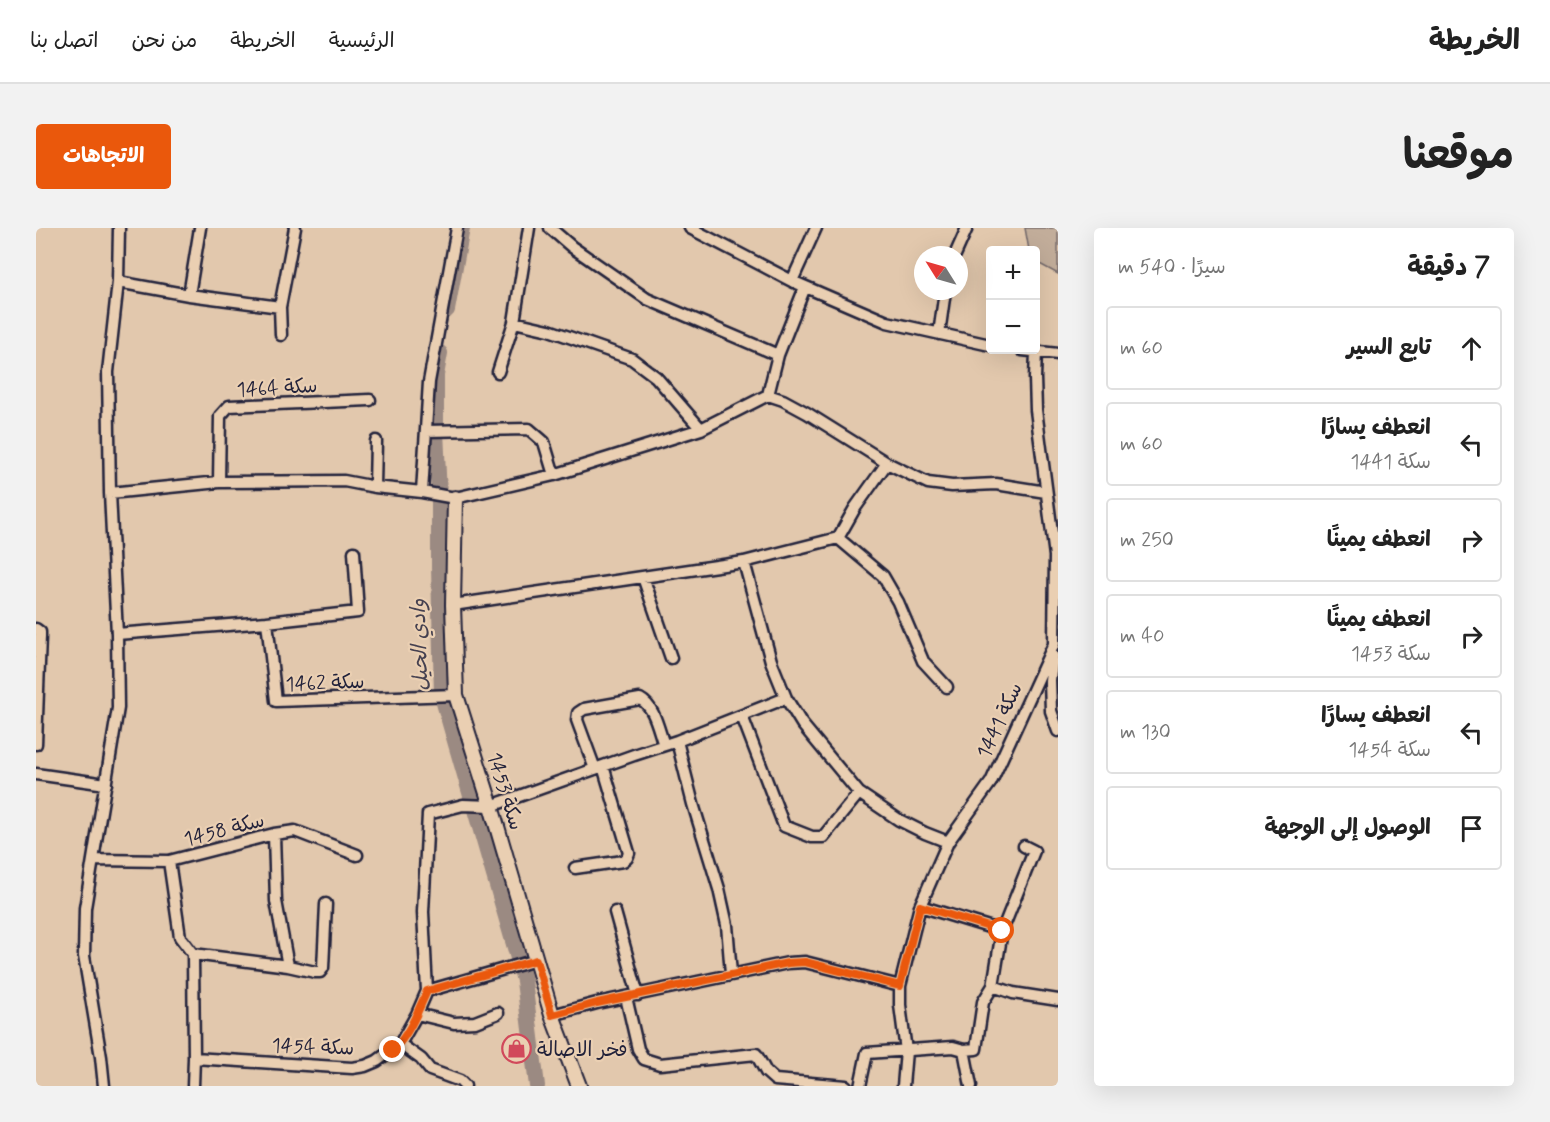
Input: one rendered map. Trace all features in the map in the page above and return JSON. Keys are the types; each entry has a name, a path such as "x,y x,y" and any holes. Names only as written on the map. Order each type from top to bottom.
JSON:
{"street":[{"path":"104,1086 84,956 86,908 118,708 108,372 118,282 119,228"},
{"path":"189,295 200,228"},
{"path":"281,335 280,307 295,228"},
{"path":"422,492 429,382 457,228"},
{"path":"498,372 514,322 529,228"},
{"path":"550,228 572,247 647,299 778,355"},
{"path":"690,228 792,281 886,322 986,344"},
{"path":"792,281 816,228"},
{"path":"960,246 967,228"},
{"path":"118,282 189,295 280,307"},
{"path":"768,395 778,355 805,287"},
{"path":"939,334 944,300"},
{"path":"514,322 549,330 632,359 656,377 701,429"},
{"path":"1040,352 1058,354"},
{"name":"سكة 1441","path":"903,1086 906,1051 900,986 920,906 948,842 991,782 1054,644 1055,556 1036,410 1036,354"},
{"path":"110,493 219,482 344,481 455,498 554,475 701,429 768,395 807,413 887,463 928,483 952,486 996,484 1046,492"},
{"name":"سكة 1464","path":"219,482 220,417 229,406 370,400"},
{"path":"426,431 529,429 544,442 554,475"},
{"path":"375,486 376,441"},
{"path":"453,605 744,562 838,538 855,508 887,463"},
{"name":"سكة 1453","path":"455,498 453,605 456,695 552,1015 579,1086"},
{"path":"838,538 883,576 898,602 922,661 947,687"},
{"path":"117,634 358,612 354,552"},
{"path":"744,562 771,661 786,698 802,724 859,793 899,820 948,842"},
{"path":"642,577 671,658"},
{"name":"سكة 1462","path":"267,622 276,701 456,695"},
{"path":"36,629 40,632 36,744"},
{"path":"1054,644 1050,680 1051,711 1058,731"},
{"path":"491,806 677,741 786,698"},
{"path":"575,868 623,861 629,853 599,767 577,720 578,713 640,699 652,710 664,745"},
{"path":"742,716 784,826 812,837 823,837 859,793"},
{"path":"677,741 722,898 728,925 731,974"},
{"path":"36,774 106,784"},
{"name":"سكة 1454","path":"194,1058 352,1068 376,1061 400,1044 427,991 423,912 428,814 463,805 491,806"},
{"name":"سكة 1458","path":"94,860 169,861 274,834 295,831 357,855"},
{"path":"274,834 276,901 288,966"},
{"path":"860,1086 867,1053 953,1047 964,1050 976,1049 983,1002 993,986 1002,931 1034,851 1024,846"},
{"path":"169,861 180,937 193,954 193,1086"},
{"path":"193,954 320,972 323,968 326,904"},
{"path":"920,906 1002,931"},
{"path":"615,912 639,994"},
{"path":"427,991 536,960"},
{"path":"552,1015 788,963 805,962 900,986"},
{"path":"993,986 1013,993 1058,1000"},
{"path":"626,997 638,1049 644,1059 660,1064 756,1054 766,1072 775,1080 846,1086"},
{"path":"417,1014 454,1023 475,1022 498,1013"},
{"path":"400,1044 422,1059 430,1070 460,1081 465,1086"},
{"path":"964,1050 971,1086"}],"shaded area":[{"path":"1025,228 1058,228 1058,274 1040,264 1040,246 1028,246"}],"waterway":[{"name":"وادي الحيل","path":"447,310 462,228"},
{"name":"وادي الحيل","path":"440,353 436,375 436,431 442,696 524,981 537,1086"}],"place":[{"name":"فخر الاصالة","path":"516,1049"}],"route":[{"path":"393,1050 400,1044 427,991 536,960 552,1015 597,1003 788,963 805,962 900,986 920,906 1002,931"}]}
